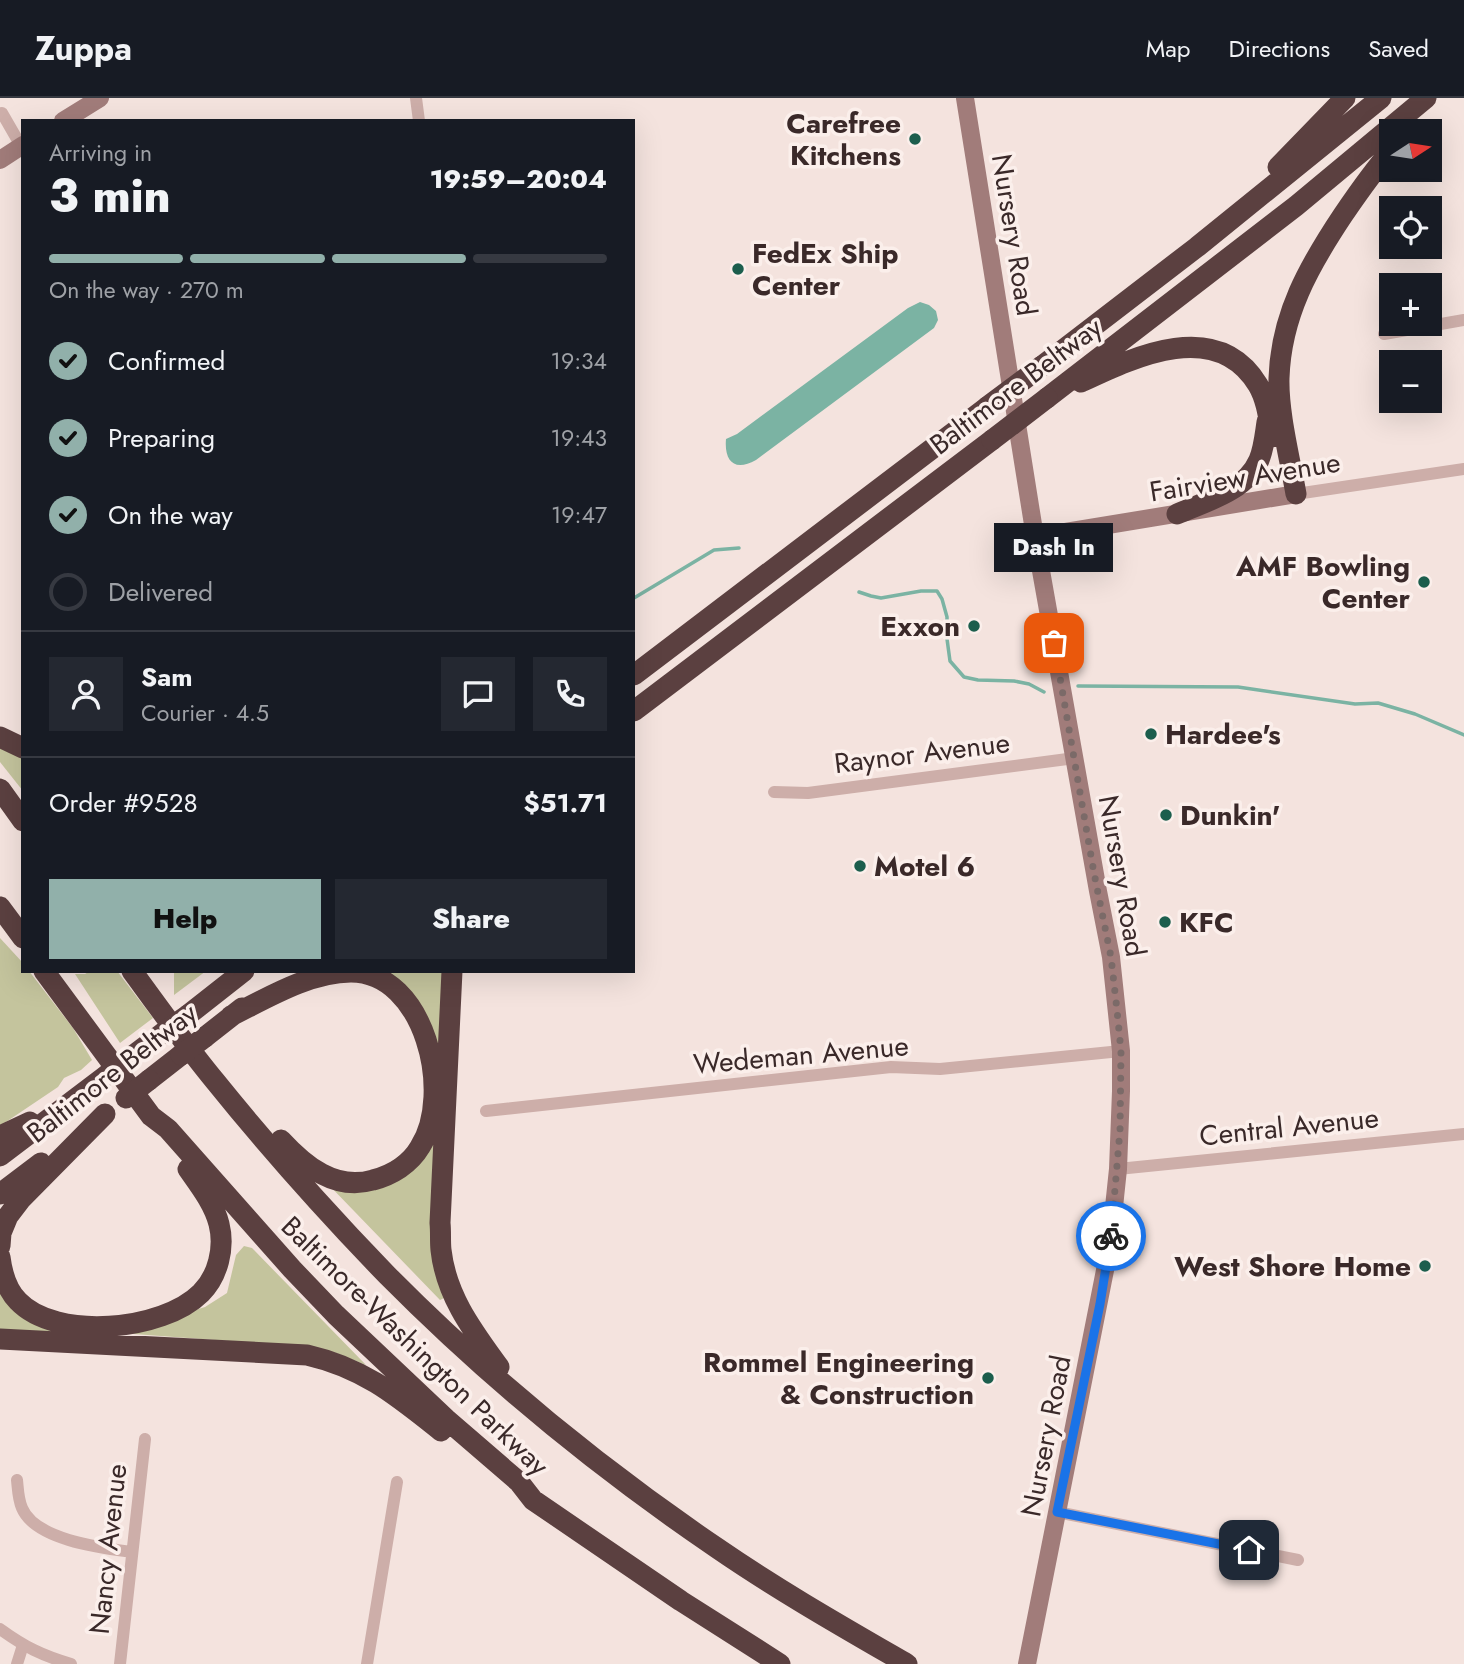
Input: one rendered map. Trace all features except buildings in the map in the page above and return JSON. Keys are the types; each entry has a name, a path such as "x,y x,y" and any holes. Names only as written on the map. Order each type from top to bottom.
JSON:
{"highway":[{"path":"1211,235 1345,98"},
{"name":"Baltimore Beltway","path":"635,674 1042,366 1381,98"},
{"name":"Baltimore Beltway","path":"635,710 1296,206 1426,98"},
{"path":"1421,119 1443,98"},
{"path":"1289,496 1279,380 1286,326 1314,262 1379,165"},
{"path":"1047,398 1150,353 1195,347 1215,351 1235,360 1258,385 1289,496"},
{"path":"1177,514 1240,485 1252,473 1264,445 1268,413"},
{"path":"635,722 716,649"},
{"path":"0,737 21,747"},
{"path":"0,789 21,818"},
{"path":"0,907 21,935"},
{"path":"0,933 21,949"},
{"name":"Baltimore-Washington Parkway","path":"44,973 150,1116 168,1129 336,1315 446,1419 519,1482 533,1500 681,1601 780,1664"},
{"name":"Baltimore-Washington Parkway","path":"134,973 213,1079 302,1184 434,1320 523,1400 639,1493 717,1548 789,1595 907,1664"},
{"path":"141,973 166,1016"},
{"name":"Baltimore Beltway","path":"0,1194 288,973"},
{"path":"232,1016 286,989 339,973"},
{"path":"213,1079 272,1130 303,1162 320,1174 338,1181 369,1182 399,1169 420,1148 431,1119 433,1085 426,1041 408,1002 383,981 359,973"},
{"path":"452,973 441,1251 446,1275 464,1319 523,1400"},
{"name":"Baltimore Beltway","path":"0,1156 238,975"},
{"path":"0,1136 76,1098"},
{"path":"0,1246 1,1233 14,1208 105,1114"},
{"path":"0,1257 7,1286 18,1301 50,1321 71,1325 97,1327 149,1320 175,1311 200,1294 209,1283 218,1263 220,1225 205,1194 150,1116"},
{"path":"0,1339 289,1354 332,1362 361,1373 394,1394 486,1468 533,1500"}],"main road":[{"path":"66,119 100,98"},
{"name":"Nursery Road","path":"965,98 1035,537 1111,957 1121,1051 1118,1170 1110,1245 1027,1664"},
{"path":"0,160 21,147"},
{"name":"Fairview Avenue","path":"1035,537 1289,496"}],"street":[{"path":"416,98 419,119"},
{"path":"0,115 2,113 21,144"},
{"path":"1442,324 1464,320"},
{"name":"Fairview Avenue","path":"1289,496 1464,469"},
{"name":"Raynor Avenue","path":"774,792 808,793 1075,758"},
{"name":"Wedeman Avenue","path":"486,1111 891,1067 940,1069 1121,1051"},
{"name":"Central Avenue","path":"1118,1170 1464,1134"},
{"name":"Nancy Avenue","path":"120,1664 145,1439"},
{"path":"17,1480 22,1509 30,1520 60,1537 80,1544 132,1552"},
{"path":"368,1664 397,1482"},
{"path":"1057,1512 1298,1560"},
{"path":"0,1629 23,1646 71,1664"},
{"path":"17,1664 23,1646"}],"shaded area":[{"path":"920,302 936,311 938,320 934,328 756,460 742,465 732,463 727,454 726,439 737,434 908,308"},
{"path":"0,740 21,751 21,788 0,762"},
{"path":"0,938 21,961 21,973 31,973 73,1028 92,1060 81,1070 64,1078 58,1087 0,1126"},
{"path":"119,973 153,1018 120,1043 75,974"},
{"path":"174,973 203,973 174,995"},
{"path":"381,973 448,973 443,1070"},
{"path":"436,1130 446,1297 440,1300 326,1182 353,1189"},
{"path":"244,1246 252,1248 366,1365 336,1353 309,1347 120,1333 205,1307 227,1293 236,1255"},
{"path":"0,1283 56,1332 0,1330"}],"waterway":[{"path":"635,597 714,550 739,548"},
{"path":"859,592 881,598 937,591 947,617 950,661 964,677 1014,681 1029,684 1044,692"},
{"path":"1078,686 1238,687 1355,704 1378,703 1415,714 1464,735"}],"way so far":[{"path":"1054,643 1111,957 1121,1051 1118,1170 1111,1236"}],"place":[{"name":"Carefree Kitchens","path":"915,139"},
{"name":"FedEx Ship Center","path":"738,269"},
{"name":"AMF Bowling Center","path":"1424,582"},
{"name":"Exxon","path":"974,626"},
{"name":"Dash In","path":"1054,643"},
{"name":"Hardee's","path":"1151,734"},
{"name":"Dunkin'","path":"1166,815"},
{"name":"Motel 6","path":"860,866"},
{"name":"KFC","path":"1165,922"},
{"name":"West Shore Home","path":"1425,1266"},
{"name":"Rommel Engineering & Construction","path":"988,1378"}],"route":[{"path":"1111,1236 1100,1304 1057,1512 1249,1550"}]}
